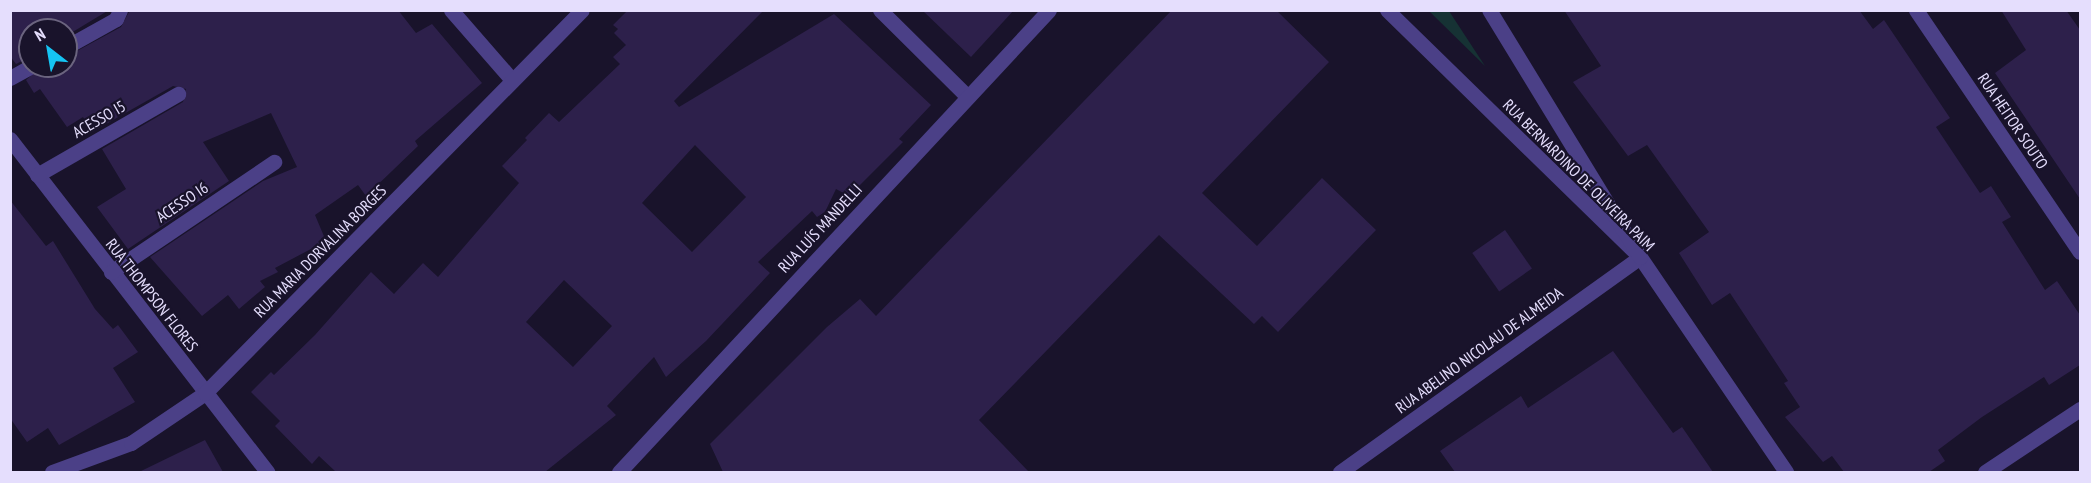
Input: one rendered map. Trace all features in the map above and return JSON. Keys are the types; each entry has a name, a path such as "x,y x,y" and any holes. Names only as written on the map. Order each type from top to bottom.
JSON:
{"street":[{"path":"78,40 116,19 120,10"},
{"path":"451,10 512,80"},
{"name":"RUA MARIA DORVALINA BORGES","path":"52,472 131,443 205,393 582,10"},
{"path":"880,10 967,96"},
{"name":"RUA LUÍS MANDELLI","path":"619,472 1049,10"},
{"name":"RUA BERNARDINO DE OLIVEIRA PAIM","path":"1387,10 1640,257 1786,472"},
{"path":"1489,10 1640,257"},
{"name":"RUA HEITOR SOUTO","path":"1916,10 2080,252"},
{"name":"ACESSO I5","path":"37,175 178,94"},
{"name":"RUA THOMPSON FLORES","path":"10,140 267,472"},
{"name":"ACESSO I6","path":"111,272 274,162"},
{"name":"RUA ABELINO NICOLAU DE ALMEIDA","path":"1340,472 1640,257"},
{"path":"1985,472 2080,409"}],"green space":[{"path":"1429,11 1449,11 1485,66"}],"building":[{"path":"10,10 109,10 78,29 78,18 18,18 18,63 16,64 10,56"},
{"path":"130,10 398,10 416,33 432,24 482,83 415,141 418,146 366,196 358,185 315,215 326,241 275,268 278,272 260,281 265,287 239,309 228,295 202,316 150,257 263,181 297,167 271,113 203,142 229,181 128,249 97,207 126,189 102,149 183,102 186,89 173,86 92,132 83,117 67,127 40,89 34,93 26,80 28,78 78,78 78,50 121,27"},
{"path":"628,10 764,10 674,101 679,107 834,14 931,105 899,139 903,142 849,196 836,189 825,212 817,217 812,211 758,262 770,273 706,341 666,377 654,357 607,406 616,415 545,472 336,472 319,456 312,464 275,426 280,421 251,392 271,372 274,375 315,335 371,272 394,294 423,263 438,277 519,183 502,166 527,140 525,138 549,113 559,122 620,64 613,57 626,45 614,33 618,29 613,25","holes":["695,145 746,197 692,252 642,203","564,280 612,326 573,367 526,322"]},
{"path":"922,10 1014,10 971,57"},
{"path":"1172,10 1276,10 1329,62 1202,193 1257,246 1322,178 1376,230 1278,332 1262,316 1254,324 1159,235 979,420 1029,472 723,472 710,444 827,327 860,299 876,316"},
{"path":"1564,10 1859,10 1873,29 1884,20 1950,118 1936,127 1980,193 1991,186 2011,217 2002,222 2045,290 2057,281 2080,315 2080,365 2049,385 2044,377 1982,417 1938,450 1945,461 1929,472 1844,472 1832,456 1823,462 1785,417 1800,407 1784,383 1788,381 1730,293 1712,305 1679,253 1709,232 1647,145 1628,156 1573,82 1601,66"},
{"path":"2001,10 2066,10 2080,30 2080,199 1995,73 2026,50"},
{"path":"10,200 46,246 53,241 95,309 113,329 118,325 138,352 113,368 135,402 59,445 48,428 27,442 10,418"},
{"path":"1505,230 1532,269 1499,291 1472,253"},
{"path":"1613,351 1673,433 1682,427 1713,472 1455,472 1440,451 1521,396 1528,408"},
{"path":"205,440 223,472 139,472"}]}
